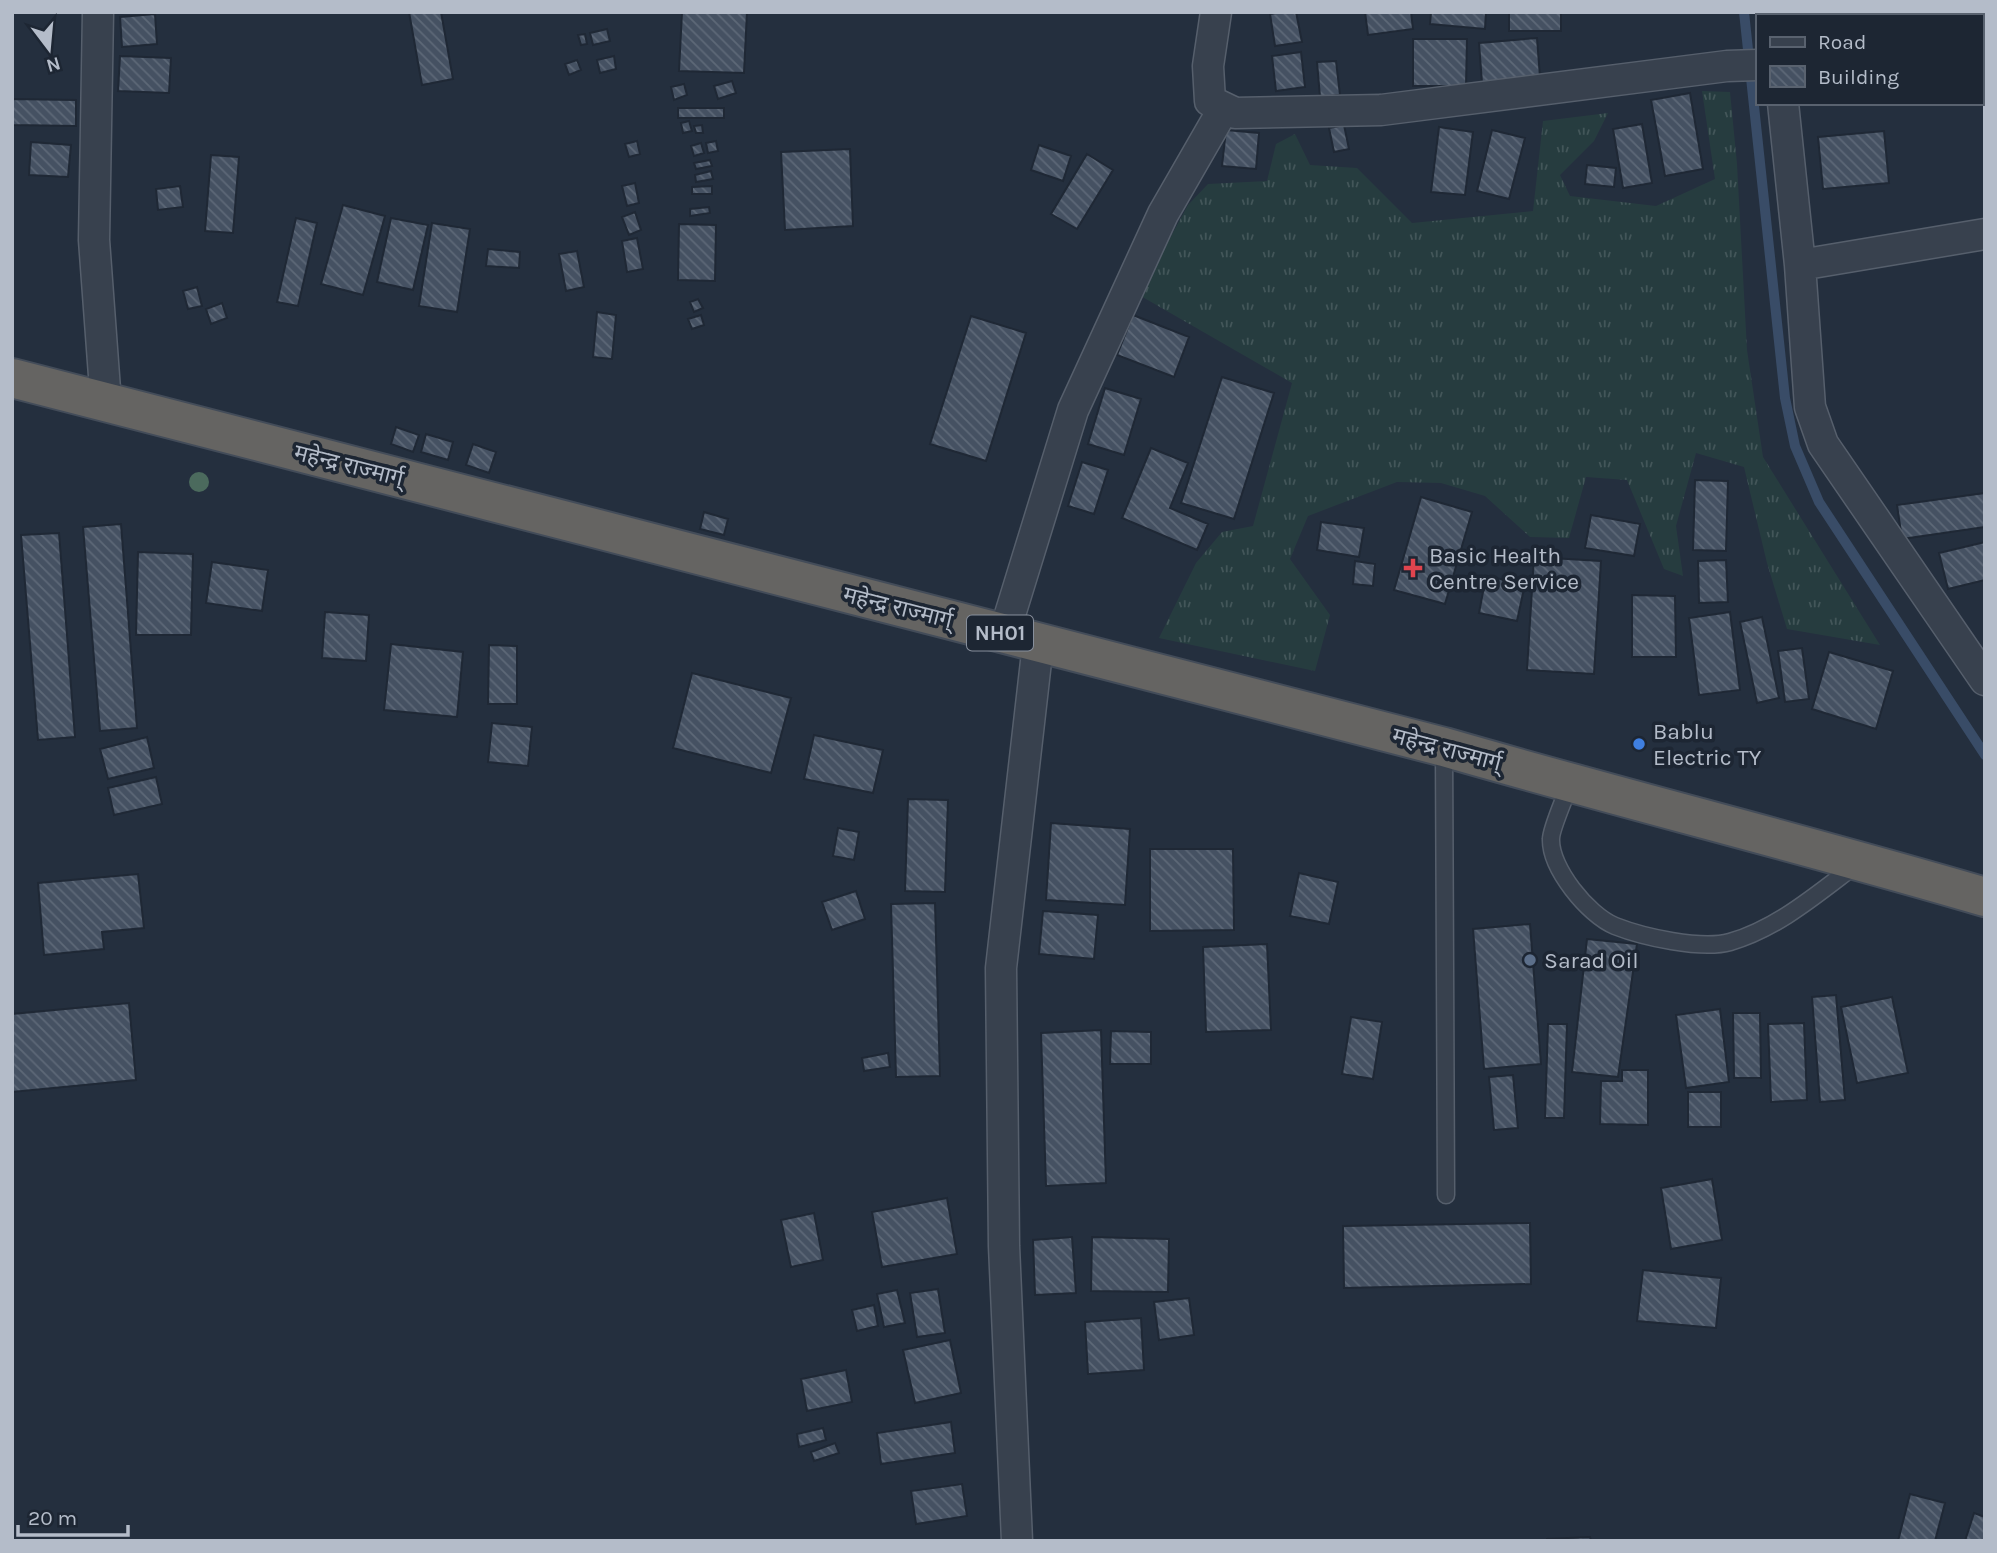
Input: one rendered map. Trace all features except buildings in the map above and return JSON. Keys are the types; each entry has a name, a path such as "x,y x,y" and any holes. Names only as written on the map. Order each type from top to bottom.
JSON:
{"highway":[{"name":"महेन्द्र राज्मार्ग्","path":"12,379 1444,747 1861,860 1985,897"}],"street":[{"path":"98,12 93,240 106,402"},
{"path":"1216,12 1208,66 1210,101 1235,113 1381,110 1727,66 1756,65"},
{"path":"1783,105 1811,407 1823,444 1985,680"},
{"path":"1017,1541 1004,1246 1002,968 1021,639 1073,410 1163,214 1224,107"},
{"path":"1800,265 1985,234"}],"lane":[{"path":"1444,747 1446,1195"},
{"path":"1570,783 1550,838 1557,868 1580,899 1613,925 1634,931 1707,946 1729,942 1761,930 1796,910 1861,860"}],"green space":[{"path":"1702,91 1730,92 1737,164 1747,350 1763,457 1880,645 1787,629 1767,563 1744,467 1696,453 1676,526 1683,576 1664,569 1627,480 1586,477 1569,538 1530,537 1485,496 1441,483 1397,482 1308,516 1290,559 1330,615 1315,671 1159,638 1196,563 1222,532 1253,526 1292,383 1139,295 1188,205 1208,184 1267,181 1276,144 1295,134 1310,165 1357,168 1412,223 1533,211 1543,121 1608,113 1594,141 1560,175 1570,196 1656,206 1715,179"}],"waterway":[{"path":"1744,12 1785,398 1795,446 1819,502 1985,755"}],"place":[{"name":"Basic Health Centre Service","path":"1413,568"},
{"name":"Bablu Electric TY","path":"1639,744"},
{"name":"Sarad Oil","path":"1530,960"}]}
